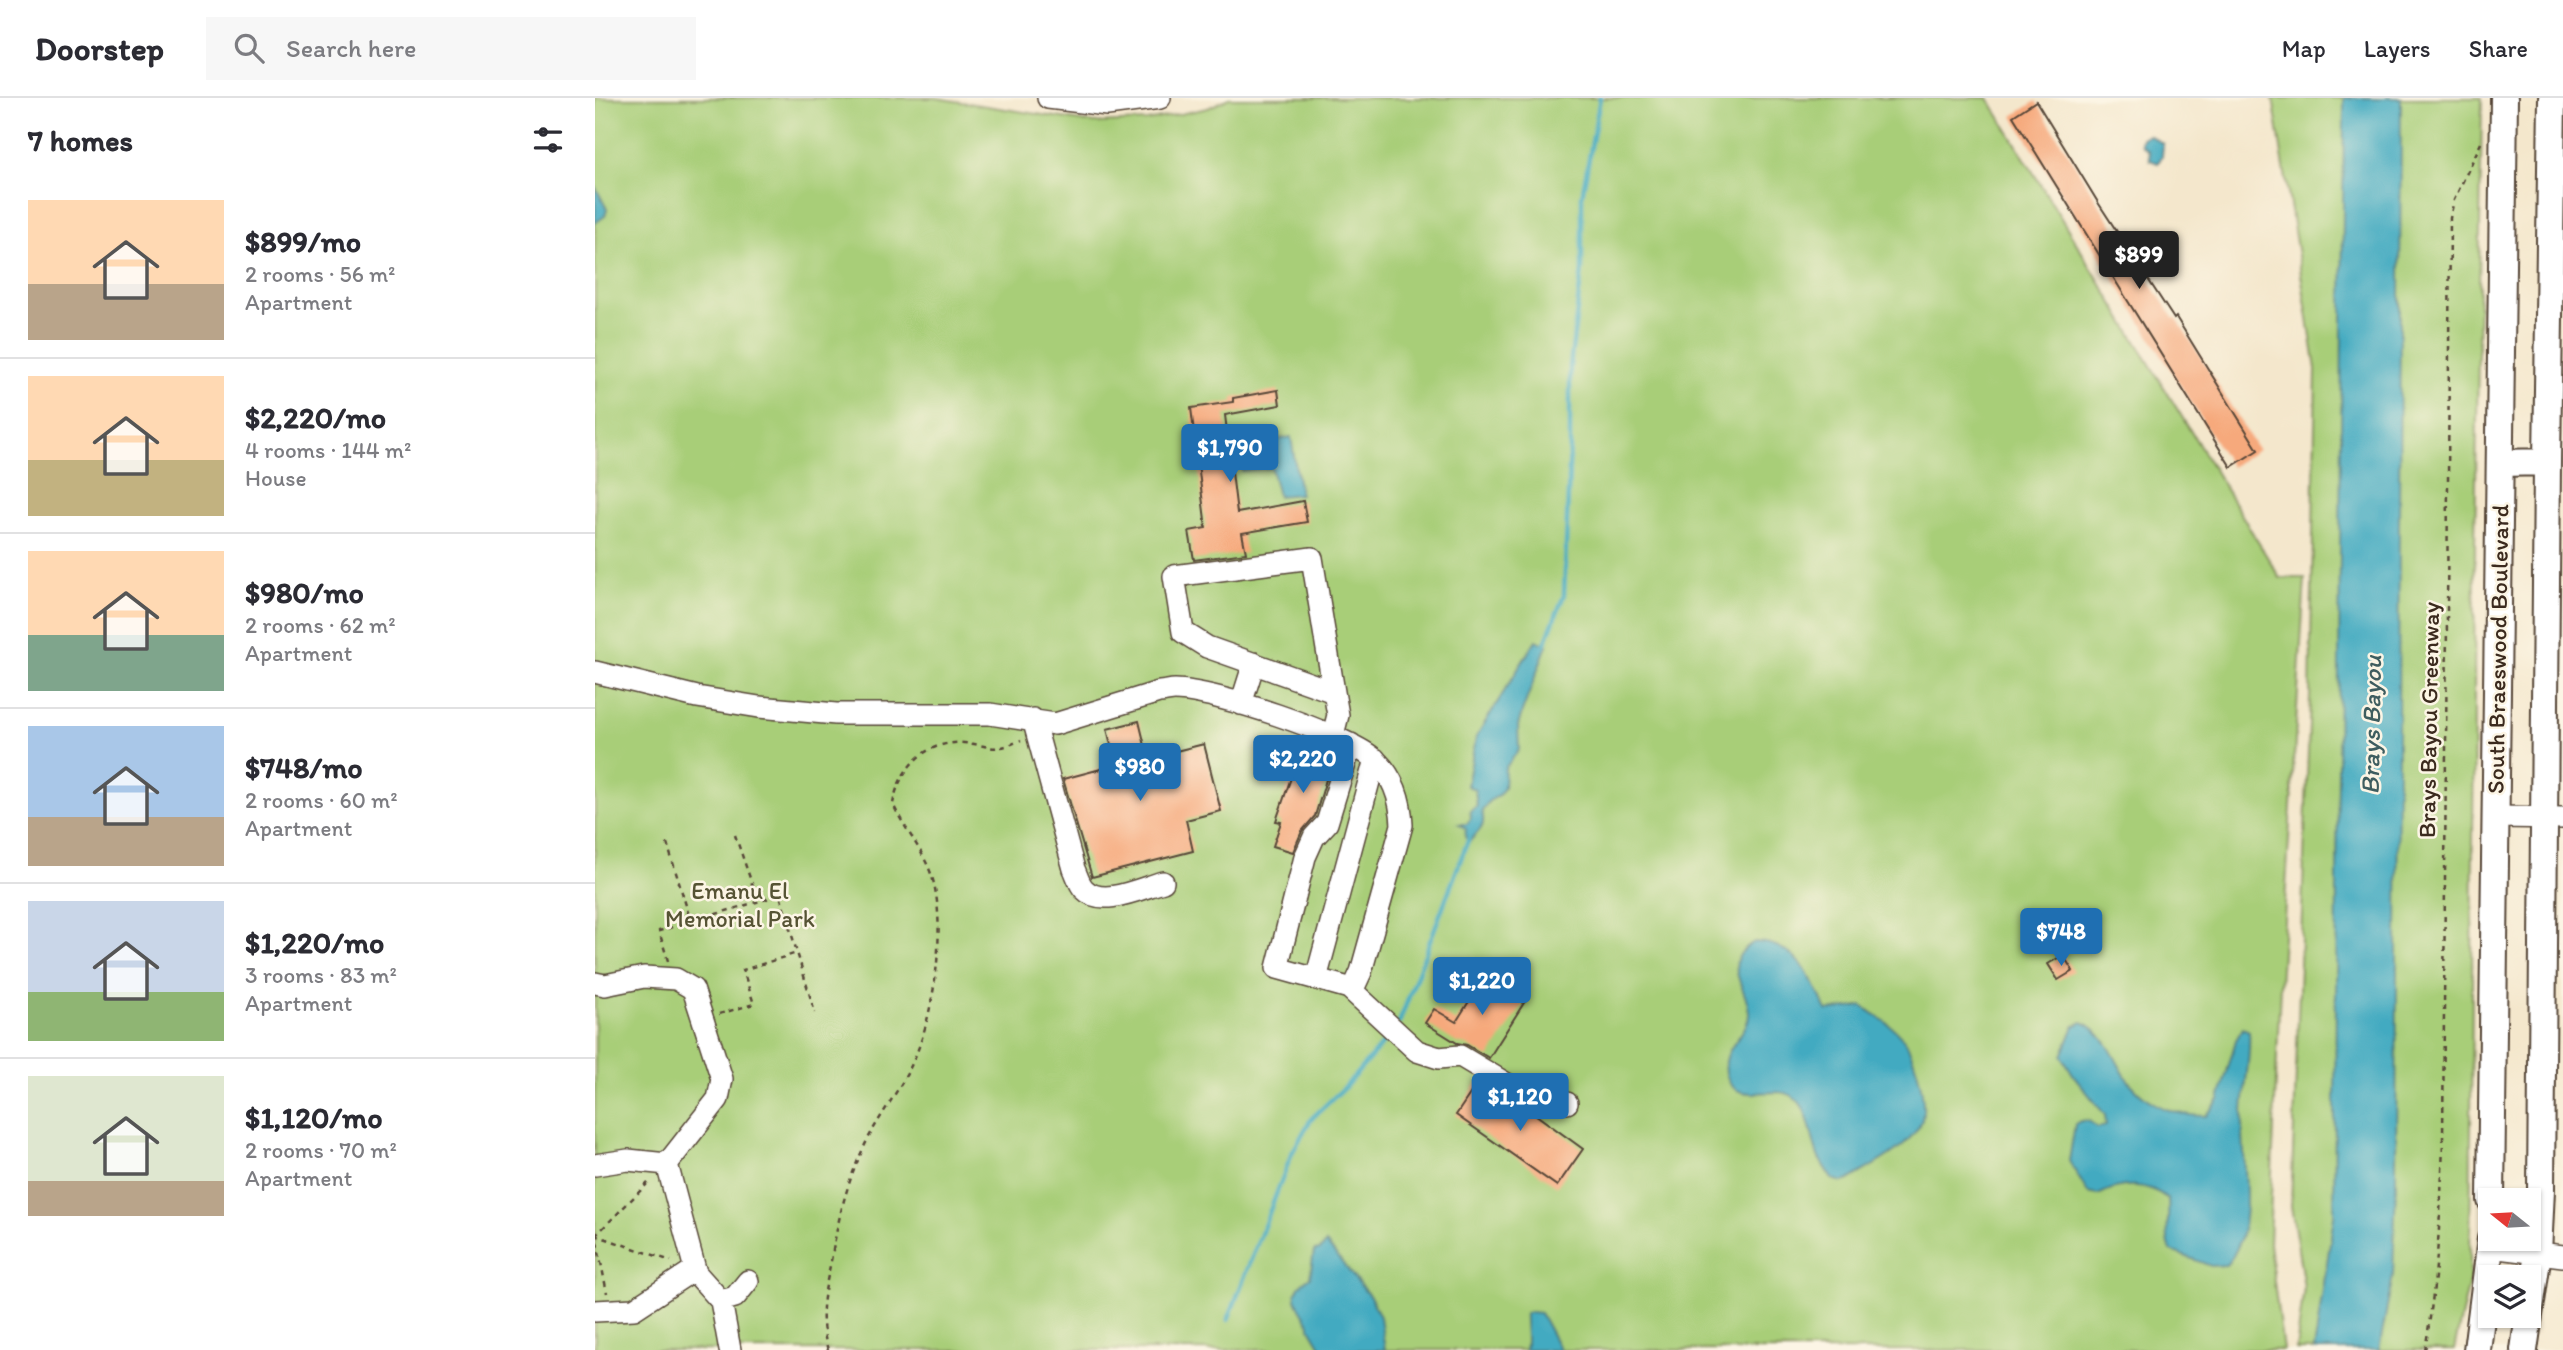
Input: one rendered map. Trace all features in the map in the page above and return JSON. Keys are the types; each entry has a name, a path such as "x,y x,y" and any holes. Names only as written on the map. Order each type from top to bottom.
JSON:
{"main road":[{"name":"South Braeswood Boulevard","path":"2491,1188 2504,98"},
{"path":"2538,98 2540,134 2551,161"},
{"name":"South Braeswood Boulevard","path":"2524,1350 2551,1254 2541,1190 2554,818 2547,461 2552,98"},
{"path":"2500,463 2547,461"},
{"path":"2477,1350 2490,1251"}],"street":[{"path":"1048,98 1107,105 1160,98"},
{"path":"1334,692 1207,647 1183,632 1174,576 1312,558 1342,739 1327,823 1314,837 1305,857 1277,968 1349,988 1417,1051 1439,1058 1460,1056 1517,1090 1567,1102"},
{"path":"1241,704 1254,663"},
{"path":"595,672 697,697 759,706 836,714 990,714 1035,726 1055,724 1159,692 1176,690 1241,704 1342,739 1374,759 1391,780 1401,802 1402,825 1361,972 1356,985 1349,988"},
{"path":"1035,726 1075,869 1083,888 1093,896 1106,898 1163,883"},
{"path":"1316,979 1374,759"},
{"path":"2496,817 2554,818"},
{"path":"595,984 605,985 644,977 673,978 693,989 722,1079 718,1099 667,1164"},
{"path":"595,1164 628,1160 667,1164"},
{"path":"667,1164 695,1269 721,1301 730,1350"},
{"path":"603,1311 634,1309 695,1269"},
{"path":"721,1301 735,1297 748,1280"}],"path":[{"name":"Brays Bayou Greenway","path":"2425,1350 2434,1297 2441,1215 2443,1141 2450,218 2454,200 2483,139"},
{"path":"828,1350 821,1322 822,1303 840,1209 863,1149 917,1052 935,966 938,913 934,883 923,855 893,804 895,791 903,774 916,759 931,748 964,743 994,749 1035,726"},
{"path":"735,835 758,902"},
{"path":"667,843 691,922"},
{"path":"673,978 659,931 780,895 815,1013"},
{"path":"703,1019 754,1003 743,970 797,953"},
{"path":"595,1235 667,1164"},
{"path":"595,1235 695,1269"},
{"path":"595,1235 603,1311"}],"green space":[{"name":"Emanu El Memorial Park","path":"595,98 936,98 1094,123 1147,121 1208,108 1229,98 1988,98 2280,578 2305,578 2280,985 2269,1244 2283,1350 595,1350"},
{"path":"2273,98 2482,98 2475,548 2470,1278 2454,1350 2296,1350 2304,1287 2291,1206 2310,698 2316,369"}],"water":[{"name":"Brays Bayou","path":"2344,98 2401,98 2396,1183 2393,1276 2379,1350 2314,1350 2334,1216"},
{"path":"2149,135 2163,144 2158,163 2150,160 2149,151 2141,144 2142,138"},
{"path":"595,186 607,209 605,216 595,223"},
{"path":"1291,437 1300,494 1278,496 1271,468 1242,471 1240,447"},
{"path":"1536,640 1547,645 1518,726 1519,750 1505,768 1504,788 1482,811 1483,825 1470,841 1465,837 1466,829 1459,824 1467,824 1471,818 1470,811 1477,806 1475,789 1467,786 1476,737"},
{"path":"1754,942 1781,948 1791,955 1808,974 1827,1011 1862,1006 1895,1030 1904,1040 1913,1058 1923,1109 1918,1128 1896,1151 1849,1180 1843,1182 1832,1179 1818,1156 1804,1109 1794,1097 1777,1092 1739,1091 1727,1077 1727,1058 1745,1028 1749,1013 1736,967 1743,950"},
{"path":"2082,1022 2101,1036 2139,1093 2166,1109 2196,1116 2206,1116 2219,1100 2236,1040 2243,1028 2249,1031 2243,1113 2246,1213 2243,1232 2226,1265 2211,1266 2171,1251 2168,1238 2168,1199 2160,1193 2143,1187 2125,1186 2098,1195 2088,1193 2069,1161 2075,1124 2085,1121 2097,1128 2106,1126 2105,1115 2062,1056 2074,1026"},
{"path":"1326,1243 1371,1298 1380,1317 1385,1350 1323,1350 1310,1328 1298,1305 1296,1294 1302,1283 1310,1277 1314,1251 1320,1250"},
{"path":"1525,1313 1540,1313 1560,1350 1525,1350"}],"building":[{"path":"2036,101 2099,204 2174,319 2176,317 2258,450 2231,467 2013,116"},
{"path":"1278,390 1280,405 1225,415 1237,513 1303,501 1307,522 1242,533 1246,553 1194,560 1189,531 1206,528 1191,408 1233,402 1233,398"},
{"path":"1139,721 1148,758 1204,744 1221,811 1186,820 1193,851 1092,877 1063,779 1116,765 1107,729"},
{"path":"1303,743 1334,753 1315,816 1302,831 1293,852 1273,846 1281,822 1276,821"},
{"path":"2063,955 2073,971 2058,980 2048,964"},
{"path":"1487,973 1527,998 1489,1058 1467,1045 1457,1043 1425,1023 1434,1009 1456,1022"},
{"path":"1478,1082 1510,1101 1521,1104 1583,1149 1557,1186 1456,1115"}],"waterway":[{"path":"1543,648 1564,595 1570,366 1582,270 1582,196 1600,98"},
{"path":"1399,1023 1470,835"},
{"path":"1228,1320 1292,1153 1311,1119 1345,1087 1389,1036"}]}
